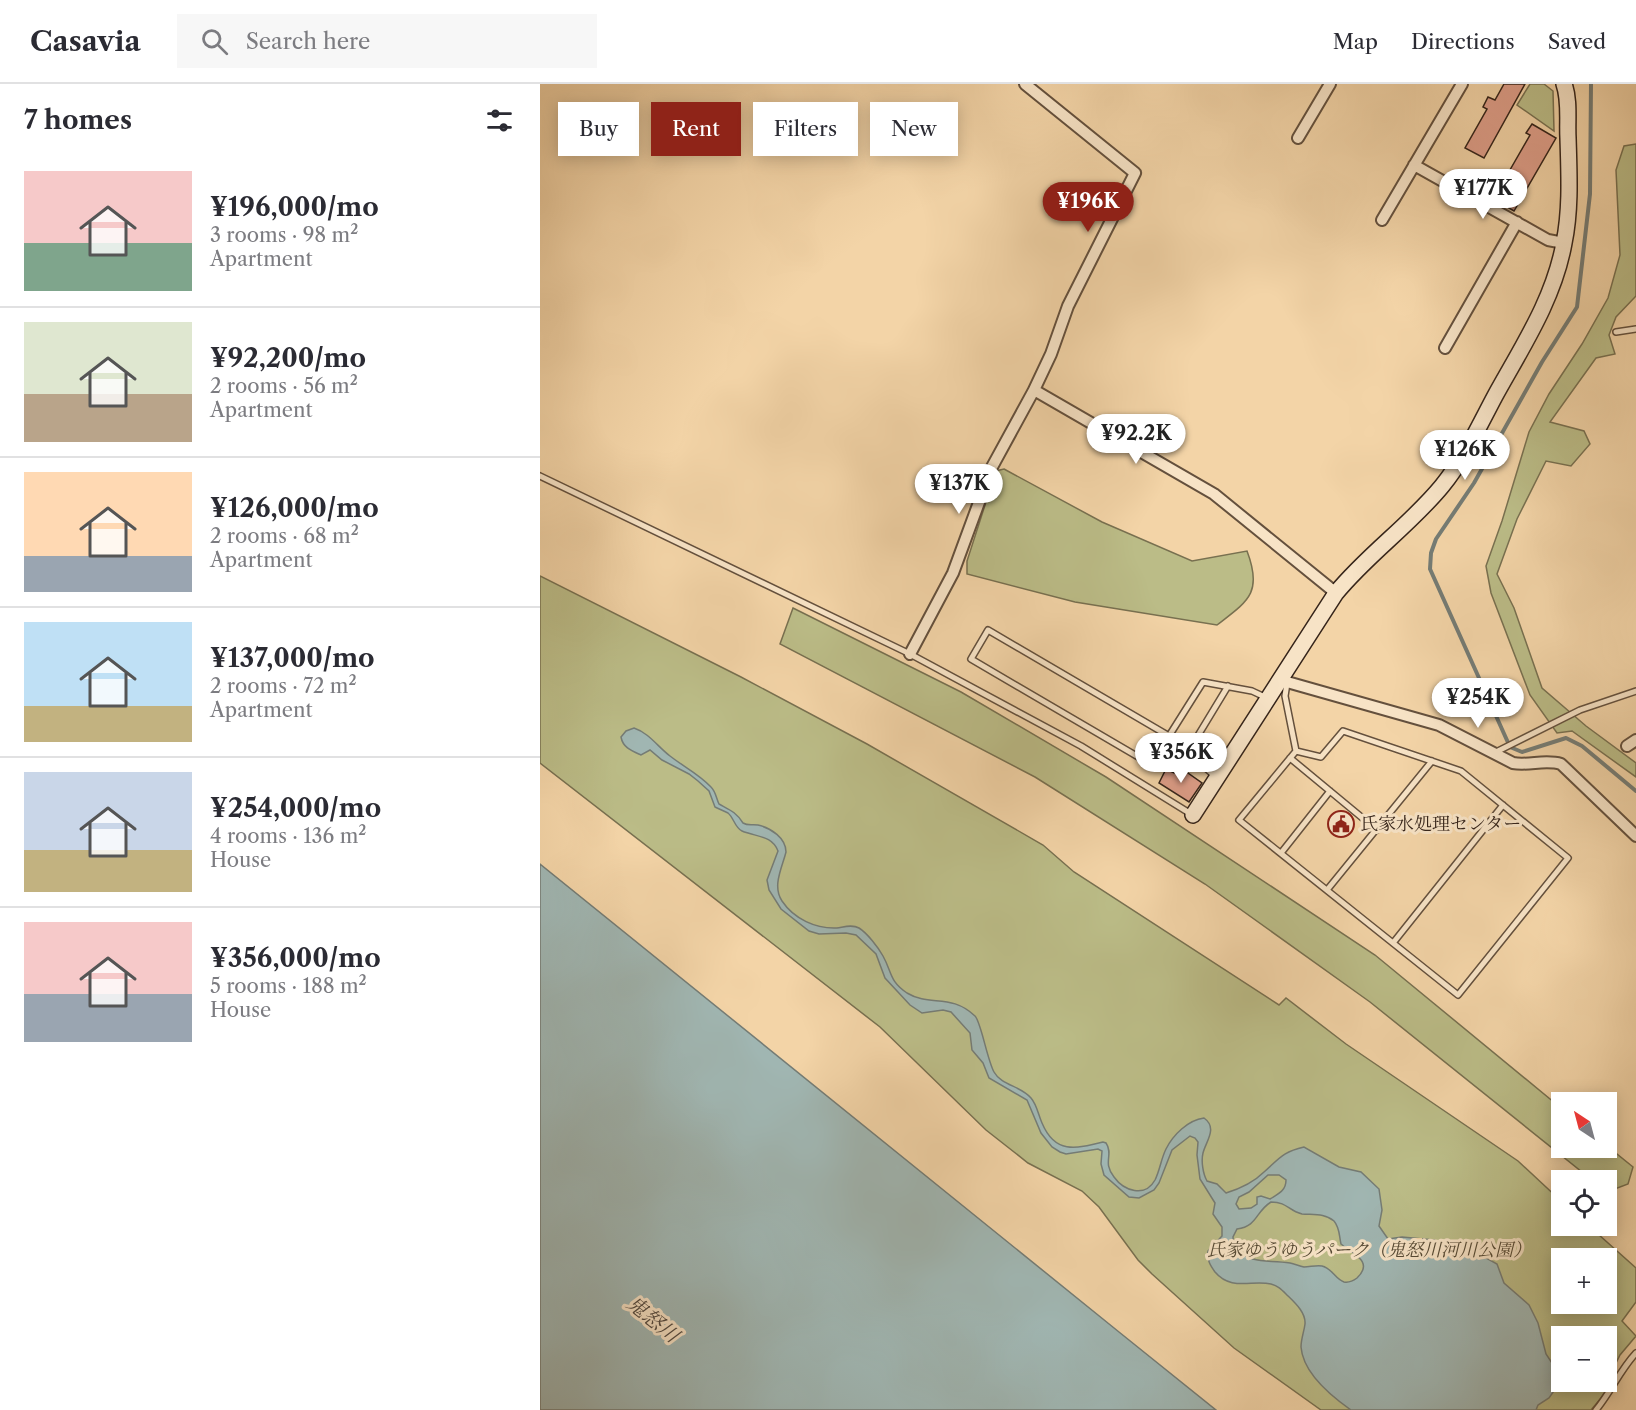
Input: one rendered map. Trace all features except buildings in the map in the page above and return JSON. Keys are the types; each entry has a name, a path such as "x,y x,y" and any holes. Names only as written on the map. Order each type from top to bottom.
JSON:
{"street":[{"path":"910,654 953,573 992,467 1034,390 1051,354 1068,306 1135,173 1025,84"},
{"path":"1298,138 1330,84"},
{"path":"1382,220 1462,84"},
{"path":"1193,815 1268,699 1283,681 1336,593 1363,563 1425,506 1444,484 1467,447 1547,300 1564,243 1569,210 1564,84"},
{"path":"1414,165 1548,240 1564,243"},
{"path":"1445,348 1518,222"},
{"path":"1034,390 1214,494 1336,593"},
{"path":"1283,681 1439,725 1498,750 1513,763 1520,765 1552,761 1561,764 1636,836"}],"lane":[{"path":"1616,332 1636,329"},
{"path":"540,476 910,654 1081,746 1193,815"},
{"path":"1216,778 1169,736 988,630 971,659 1152,765 1169,736 1203,682 1252,691 1268,699"},
{"path":"1283,681 1296,751"},
{"path":"1188,752 1228,686"},
{"path":"1498,750 1580,710 1636,691"},
{"path":"1343,731 1461,771 1568,858 1458,995 1239,820 1296,751 1321,757 1343,731"},
{"path":"1290,758 1377,830"},
{"path":"1327,890 1432,761"},
{"path":"1281,853 1330,791"},
{"path":"1393,943 1503,805"},
{"path":"1596,1410 1636,1353"}],"green space":[{"path":"1530,84 1544,84 1553,91 1554,131 1517,105"},
{"path":"1636,144 1636,296 1616,317 1609,335 1615,354 1596,358 1550,422 1584,431 1590,444 1571,466 1546,461 1517,519 1497,574 1514,608 1542,688 1586,726 1636,763 1636,777 1572,731 1557,733 1530,695 1491,593 1486,566 1529,432 1549,394 1582,344 1608,298 1620,255 1616,170 1624,146"},
{"path":"1004,469 1102,522 1192,561 1247,551 1253,577 1250,595 1217,625 1075,602 967,574 967,561 996,471"},
{"name":"氏家ゆうゆうパーク（鬼怒川河川公園）","path":"540,576 741,677 867,744 1043,845 1074,872 1279,1005 1286,998 1346,1044 1518,1161 1551,1192 1551,1236 1600,1236 1614,1248 1551,1248 1551,1314 1617,1314 1617,1251 1636,1268 1636,1302 1622,1321 1636,1336 1617,1361 1617,1326 1551,1326 1551,1392 1606,1392 1591,1410 1321,1410 1234,1348 1138,1260 1099,1207 1082,1191 1028,1163 986,1130 880,1027 540,763"},
{"path":"793,608 961,692 1106,777 1375,955 1551,1100 1551,1147 1370,1002 1205,884 1035,777 780,644"},
{"path":"1617,1154 1633,1167 1628,1184 1617,1188 1617,1170 1580,1170 1565,1158 1617,1158"}],"water":[{"path":"634,728 639,730 706,782 714,791 719,804 730,810 743,823 763,826 781,838 786,852 778,889 787,907 799,918 814,925 829,928 851,926 859,928 878,949 901,989 916,997 949,1002 966,1009 975,1016 997,1076 1031,1098 1047,1133 1053,1140 1067,1147 1106,1143 1109,1151 1109,1167 1123,1186 1140,1191 1151,1186 1166,1149 1173,1139 1187,1125 1204,1118 1211,1130 1202,1156 1204,1175 1207,1181 1217,1184 1226,1193 1256,1179 1286,1154 1304,1147 1339,1167 1361,1172 1379,1189 1382,1210 1379,1226 1388,1239 1402,1237 1434,1240 1463,1252 1481,1255 1497,1264 1504,1283 1529,1305 1538,1323 1546,1354 1551,1362 1551,1392 1553,1392 1549,1398 1538,1405 1536,1410 1351,1410 1319,1383 1307,1366 1301,1347 1305,1320 1302,1311 1292,1300 1281,1289 1273,1285 1228,1281 1221,1278 1212,1267 1208,1260 1208,1251 1222,1236 1222,1227 1213,1214 1215,1203 1200,1179 1198,1142 1195,1138 1190,1136 1172,1150 1159,1183 1154,1190 1139,1198 1129,1197 1104,1175 1101,1164 1102,1151 1098,1149 1066,1154 1052,1147 1041,1133 1027,1100 989,1078 983,1063 972,1050 970,1033 951,1012 943,1010 922,1013 910,1005 885,978 876,954 856,935 819,934 809,931 781,909 769,890 767,880 778,851 772,842 740,830 728,813 715,807 709,791 689,774 662,760 650,750 641,755 628,749 621,737 626,731","holes":["1268,1175 1279,1175 1286,1180 1279,1194 1270,1199 1257,1197 1257,1204 1251,1208 1239,1209 1236,1204 1239,1197 1249,1192","1271,1202 1281,1203 1297,1213 1323,1216 1334,1221 1341,1244 1362,1262 1364,1267 1357,1278 1351,1282 1344,1282 1322,1266 1304,1267 1290,1263 1260,1261 1248,1257 1234,1247 1233,1237 1237,1229 1253,1222"]},
{"name":"鬼怒川","path":"540,864 1119,1332 1216,1410 540,1410"}],"pier":[{"path":"1414,1238 1422,1238 1422,1242 1429,1242 1429,1252 1414,1251"}],"waterway":[{"path":"1591,84 1590,194 1577,307 1542,362 1474,483 1436,539 1431,553 1430,569 1510,747 1522,752 1566,738 1582,746 1636,791"}],"place":[{"name":"氏家水処理センター","path":"1341,824"}]}
